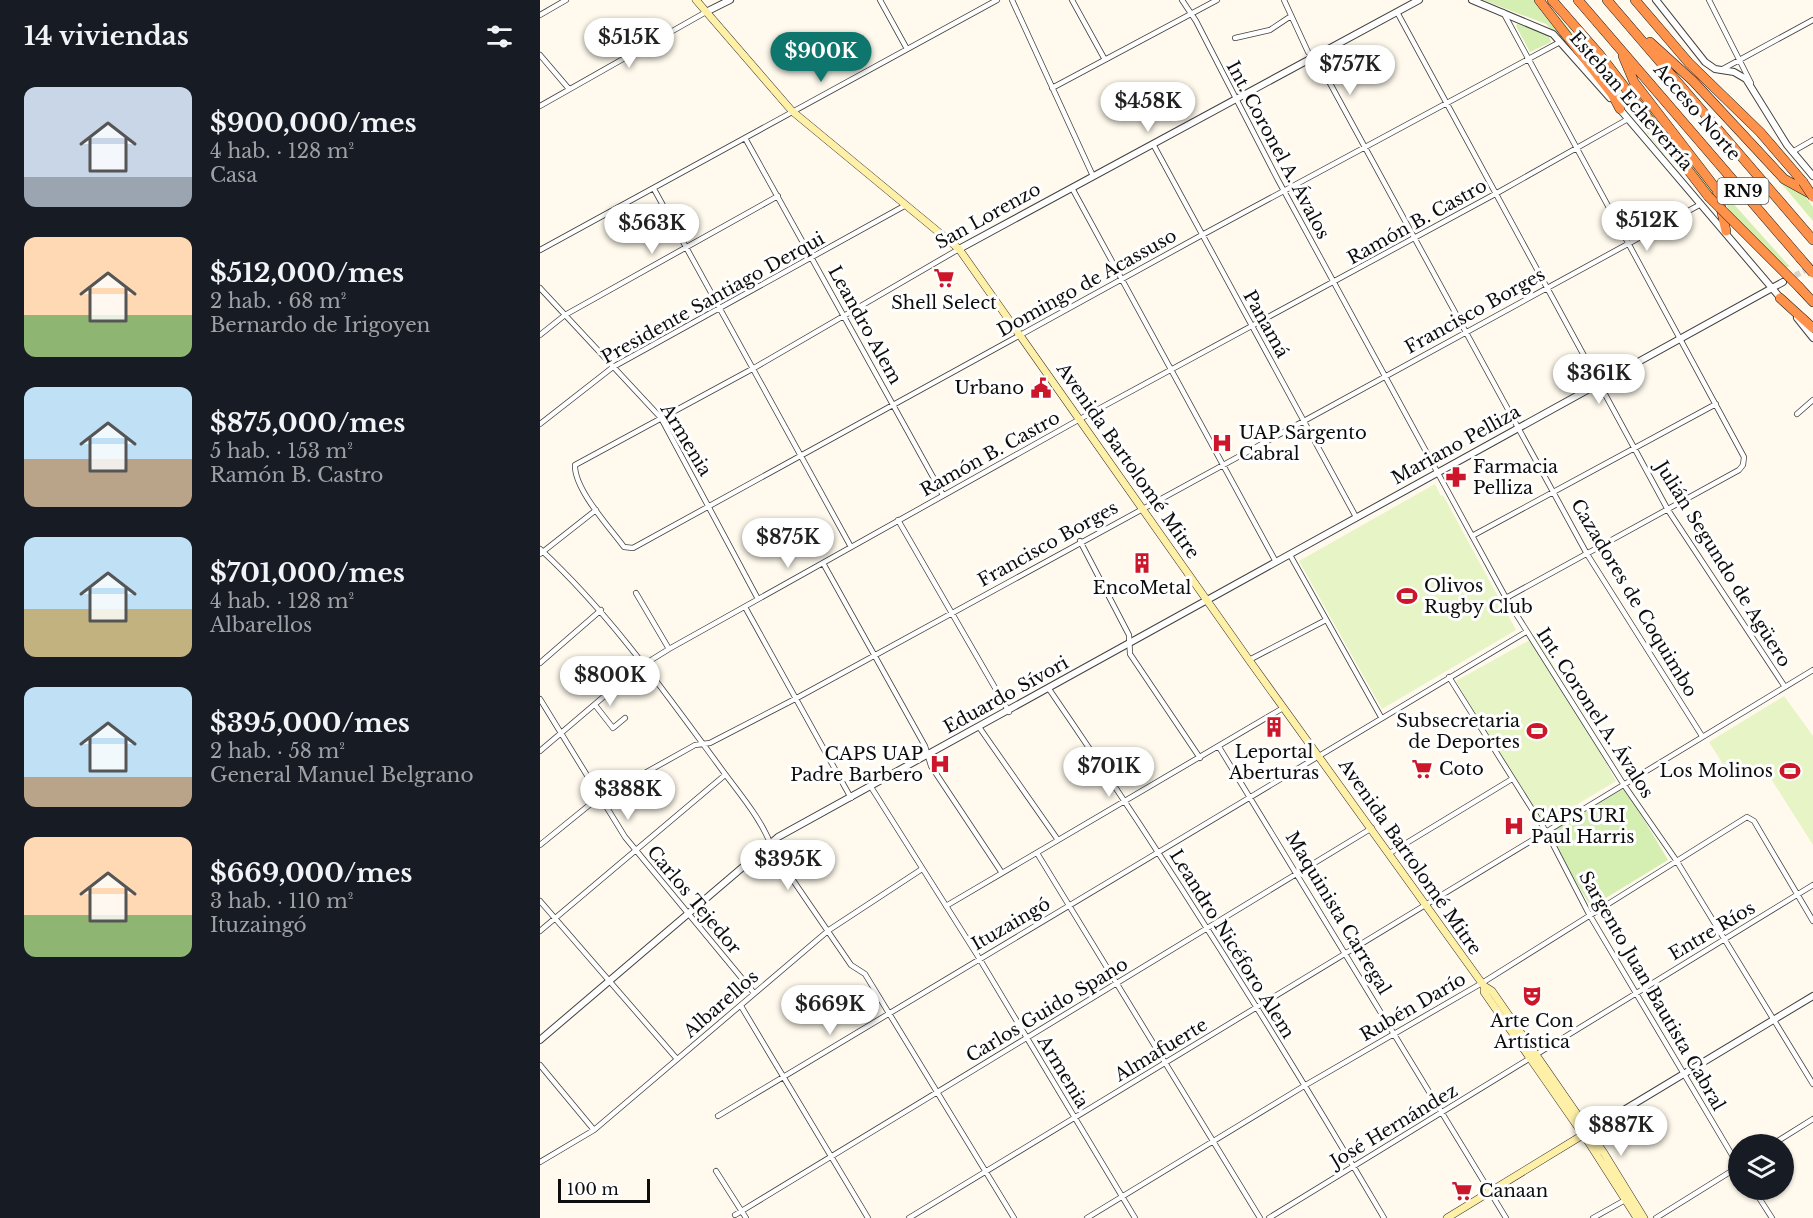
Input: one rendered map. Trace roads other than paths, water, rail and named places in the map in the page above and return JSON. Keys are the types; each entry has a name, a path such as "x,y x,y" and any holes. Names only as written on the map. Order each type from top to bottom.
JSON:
{"highway":[{"path":"1539,0 1612,94 1620,109"},
{"path":"1552,0 1600,55 1705,200 1813,302"},
{"name":"Acceso Norte","path":"1578,0 1813,273"},
{"name":"Acceso Norte","path":"1607,0 1813,240"},
{"path":"1635,0 1689,63 1760,132 1813,196"},
{"path":"1622,16 1694,81 1784,179 1813,196"},
{"path":"1620,48 1634,82 1717,190 1726,231"},
{"path":"1780,298 1813,327"}],"main road":[{"name":"Avenida Bartolomé Mitre","path":"696,0 792,111 959,249 1283,708 1372,828 1483,985 1492,991 1534,1058 1628,1198 1644,1218"},
{"path":"1447,1218 1586,1133"},
{"name":"Avenida Bartolomé Mitre","path":"1628,1198 1637,1218"}],"street":[{"path":"540,15 566,0"},
{"path":"540,106 730,0"},
{"path":"880,0 907,49"},
{"path":"540,250 998,0"},
{"path":"1012,0 1093,176"},
{"path":"1072,0 1104,58"},
{"name":"Int. Coronel A. Ávalos","path":"1182,0 1506,598 1624,785 1676,860 1813,1084"},
{"path":"1052,88 1104,58 1217,0"},
{"name":"Cazadores de Coquimbo","path":"1284,0 1308,52 1314,58 1365,147 1555,491 1587,554 1702,736"},
{"name":"San Lorenzo","path":"596,510 574,473 574,465 754,368 959,249 1419,0"},
{"name":"Esteban Echeverría","path":"1472,0 1546,30 1560,42 1628,119 1705,200 1726,231 1813,338"},
{"path":"1656,0 1705,62 1720,70 1740,74 1752,85"},
{"path":"1708,0 1752,85 1792,152 1813,176"},
{"name":"Julián Segundo de Agüero","path":"1397,12 1668,510 1785,687"},
{"path":"1503,12 1682,337 1744,457 1743,465 1739,470 1506,598"},
{"path":"1235,38 1270,30 1291,16"},
{"path":"1720,70 1813,20"},
{"name":"Domingo de Acassuso","path":"596,510 628,549 1560,42"},
{"path":"540,55 569,89"},
{"name":"Ramón B. Castro","path":"540,751 644,664 669,649 1080,419 1334,283 1414,237 1578,149 1628,119"},
{"name":"Leandro Alem","path":"745,138 944,495"},
{"path":"1792,152 1813,140"},
{"name":"Panamá","path":"1154,144 1251,327 1356,517"},
{"path":"1072,188 1276,562"},
{"path":"654,189 802,454 851,547"},
{"path":"540,335 565,315 778,196"},
{"name":"Francisco Borges","path":"540,844 600,797 695,744 710,744 795,699 1705,200"},
{"name":"Presidente Santiago Derqui","path":"540,424 613,367 906,205"},
{"name":"Mariano Pelliza","path":"1208,601 1783,282"},
{"name":"Armenia","path":"540,288 661,418 710,506 758,600"},
{"path":"1797,414 1813,400"},
{"path":"1472,536 1716,404"},
{"path":"596,510 541,552 601,610 703,744 851,965 865,974 1014,1218"},
{"path":"898,520 1009,712"},
{"path":"1080,542 1128,635 1130,654 1200,758"},
{"path":"1290,555 1381,717"},
{"path":"823,563 925,746 926,756 1002,873"},
{"path":"636,593 669,649"},
{"name":"Eduardo Sívori","path":"540,1040 770,842 1208,601"},
{"path":"745,607 851,798"},
{"path":"540,663 601,610"},
{"path":"1249,660 1326,620"},
{"name":"Ituzaingó","path":"718,1116 1318,754 1526,632"},
{"name":"Almafuerte","path":"909,1218 1813,670"},
{"name":"Sargento Juan Bautista Cabral","path":"1449,677 1547,833 1589,914 1728,1149"},
{"name":"Leandro Nicéforo Alem","path":"1049,689 1159,851 1354,1167 1383,1218"},
{"name":"Carlos Tejedor","path":"540,699 636,851 754,993"},
{"path":"595,705 613,728 625,718"},
{"path":"946,906 1283,708"},
{"path":"979,727 1058,840"},
{"name":"Maquinista Carregal","path":"1219,747 1396,1033 1506,1218"},
{"path":"540,932 725,775"},
{"path":"1390,853 1512,778"},
{"name":"Armenia","path":"871,787 979,958 1136,1218"},
{"name":"Rubén Darío","path":"1087,1218 1304,1086 1483,985 1589,914 1747,817 1751,817 1798,895"},
{"name":"Carlos Guido Spano","path":"735,1215 1372,828"},
{"path":"1037,853 1260,1218"},
{"name":"Albarellos","path":"540,1162 594,1130 829,930 922,869"},
{"name":"Entre Ríos","path":"1534,1058 1724,938 1813,885"},
{"path":"1798,895 1813,921"},
{"path":"540,901 677,1059"},
{"path":"1586,1133 1813,996"},
{"path":"741,1006 868,1218"},
{"name":"José Hernández","path":"1269,1218 1534,1058"},
{"path":"540,1065 594,1130"},
{"path":"1789,1134 1813,1119"},
{"path":"716,1171 746,1218"},
{"path":"1656,1218 1728,1172"},
{"path":"1593,1218 1628,1198"},
{"path":"1760,1200 1772,1218"}],"tunnel":[{"path":"1787,280 1813,266"}],"place":[{"name":"Shell Select","path":"944,278"},
{"name":"Urbano","path":"1041,388"},
{"name":"UAP Sargento Cabral","path":"1222,443"},
{"name":"Farmacia Pelliza","path":"1456,477"},
{"name":"EncoMetal","path":"1142,563"},
{"name":"Olivos Rugby Club","path":"1407,596"},
{"name":"Leportal Aberturas","path":"1274,727"},
{"name":"Subsecretaria de Deportes","path":"1537,731"},
{"name":"CAPS UAP Padre Barbero","path":"940,764"},
{"name":"Coto","path":"1422,769"},
{"name":"Los Molinos","path":"1790,771"},
{"name":"CAPS URI Paul Harris","path":"1514,826"},
{"name":"Arte Con Artística","path":"1532,996"},
{"name":"Canaan","path":"1462,1191"}]}
